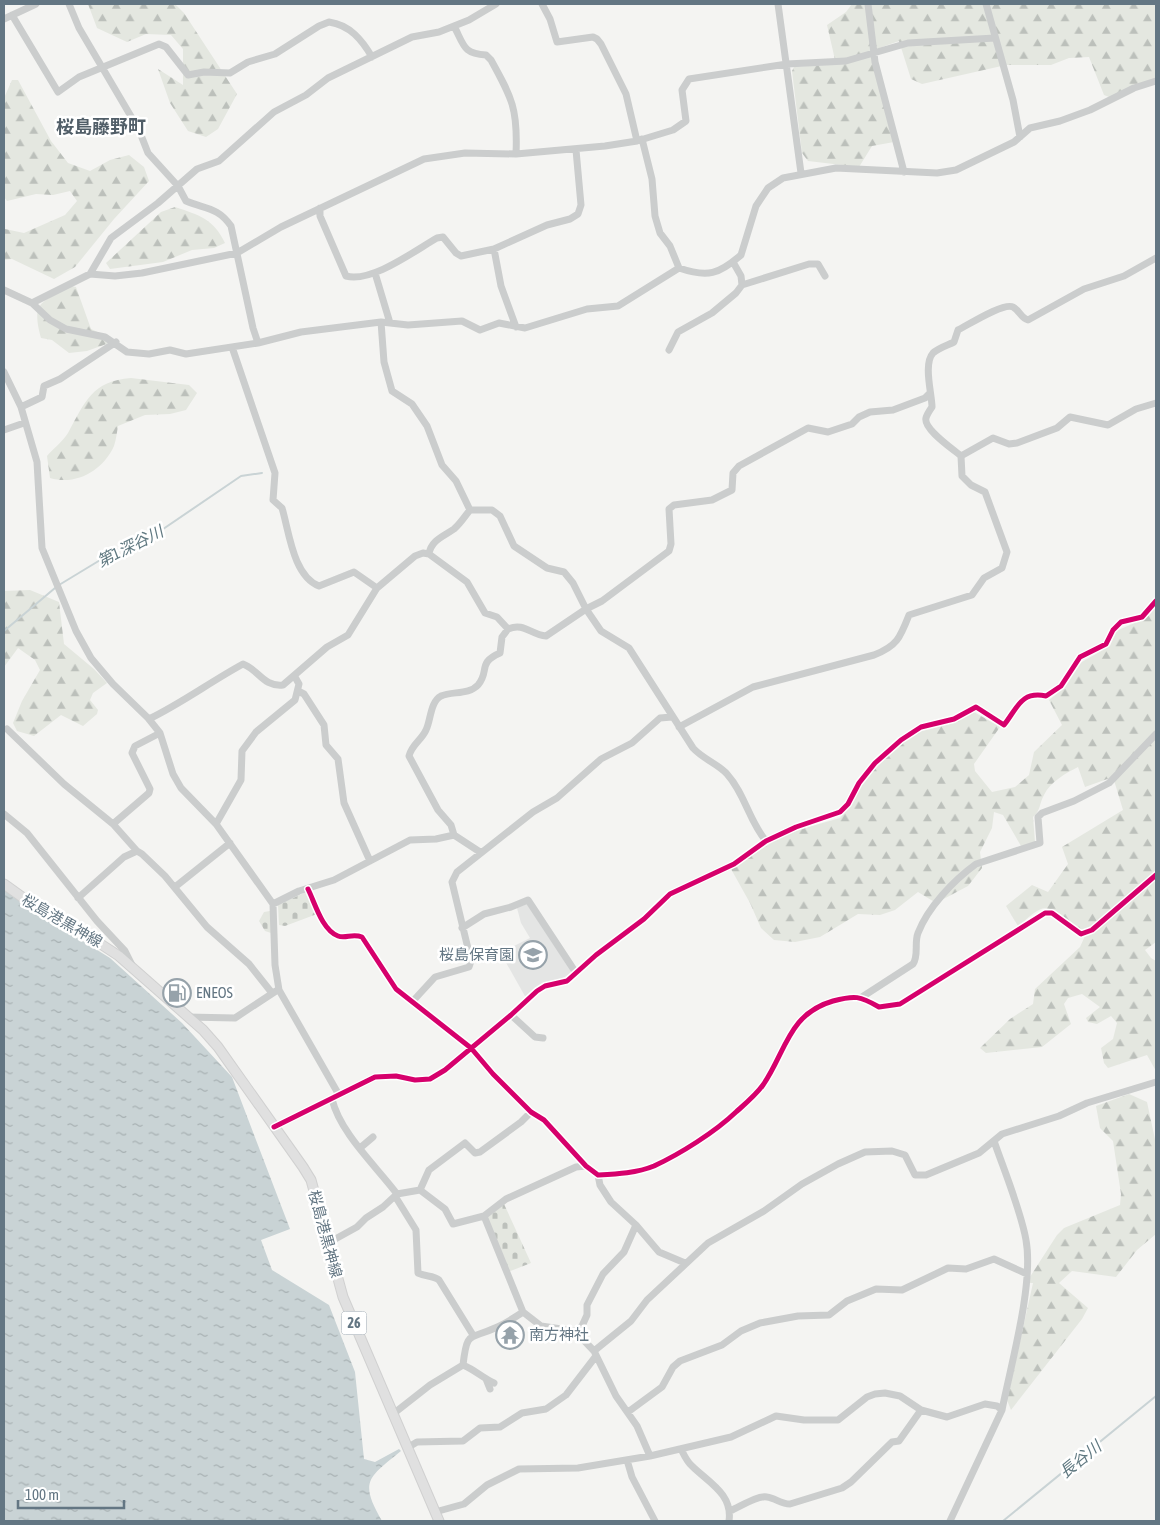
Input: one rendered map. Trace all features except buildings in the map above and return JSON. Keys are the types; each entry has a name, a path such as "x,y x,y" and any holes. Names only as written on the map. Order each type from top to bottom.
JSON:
{"main road":[{"name":"桜島港黒神線","path":"4,884 36,907 96,940 132,966 202,1030 231,1063 310,1180 343,1297 437,1517"}],"street":[{"path":"4,19 34,4"},
{"path":"69,4 79,28 139,130 148,153 178,186 186,201 215,210 224,216 230,226 252,328 258,343"},
{"path":"90,274 111,238 197,169 220,161 274,112 306,95 328,78 412,37 439,32 469,20 496,4"},
{"path":"542,4 550,19 557,42 593,37 602,44 626,94 652,179 655,216 660,233 670,246 679,268 697,274 711,274 733,262 741,255 756,206 768,188 783,178 801,173 836,168 869,171 888,169 904,172 937,173 956,170 1020,137 1033,126 1060,120 1090,110 1134,88 1156,81"},
{"path":"778,4 801,173"},
{"path":"868,4 874,53 904,172"},
{"path":"986,4 1020,137"},
{"path":"12,15 58,92 79,77 159,44 166,46 188,75 204,72 230,73 248,62 275,54 319,26 329,22 350,31 361,40 372,57"},
{"path":"454,26 466,50 473,54 486,55 491,60 512,98 517,125 516,154"},
{"path":"32,303 90,274 115,276 142,273 237,253 280,226 424,159 465,153 516,154 576,150 639,140 673,130 686,122 682,90 689,79 787,64 846,61 908,43 995,38"},
{"path":"320,208 320,216 346,276 352,278 374,273 437,238 443,237 461,256 494,249 547,224 570,219 578,214 581,205 576,150"},
{"path":"494,249 502,286 516,327"},
{"path":"679,727 753,687 874,655 891,648 900,637 909,615 972,595 984,578 1002,568 1007,552 985,492 971,485 962,476 961,456 930,430 926,424 926,417 932,407 929,394 930,358 934,352 954,342 958,330 983,316 1008,306 1014,308 1024,319 1028,320 1084,289 1124,276 1156,258"},
{"path":"733,262 741,276 742,285"},
{"path":"670,350 678,332 712,313 736,293 742,285 809,264 818,264 825,276"},
{"path":"4,290 32,303 50,320 66,329 105,337 116,342 127,352 150,354 170,350 186,354 258,343 309,330 381,322 408,325 462,321 480,330 499,323 516,327 530,326 587,309 618,306 679,268"},
{"path":"374,273 390,323"},
{"path":"381,322 384,362 392,391 412,404 428,426 442,466 456,481 469,508"},
{"path":"21,407 42,397 44,386 60,378 116,342"},
{"path":"232,347 275,473 273,500 282,508 291,548 310,582 319,586 324,585 354,572 377,588"},
{"path":"4,372 21,407 24,423 37,462 42,548 52,577 91,658 112,684 149,719 160,733 173,774 180,788 216,824 273,904 276,926 276,991"},
{"path":"480,852 454,835 451,825 438,810 411,761 411,749 426,731 435,701 442,696 474,688 479,684 486,662 489,658 500,653 502,636 508,628 523,626 534,633 546,636 586,608 602,601 669,551 671,544 669,509 674,505 712,500 732,490 733,473 739,466 808,428 821,433 828,432 852,424 859,417 870,412 892,410 925,398 929,394"},
{"path":"961,456 993,438 1009,444 1017,443 1057,428 1070,417 1108,425 1136,409 1156,403"},
{"path":"4,430 24,423"},
{"path":"469,508 492,510 500,516 514,546 547,568 564,572 573,583 601,631 614,641 629,648 672,717 702,757 726,773 740,792 756,828 766,841"},
{"path":"429,554 429,549 438,538 454,529 469,508"},
{"path":"149,719 180,704 205,685 243,664 250,667 266,683 274,686 283,685 295,677 327,647 348,635 377,588 415,556 429,554 467,582 485,612 497,617 508,628"},
{"path":"274,1126 375,1078 396,1076 415,1080 430,1079 444,1070 511,1015 536,991 545,986 567,981 596,955 623,937 670,894 734,864 766,841 796,827 840,812 848,804 859,783 875,763 901,740 921,727 954,719 976,707 1004,725 1026,696 1033,693 1046,696 1061,686 1080,657 1106,644 1113,630 1122,622 1142,617 1156,601"},
{"path":"216,824 241,780 242,751 256,732 294,700 299,684 295,677"},
{"path":"298,691 304,694 324,726 326,745 338,759 344,803 370,862"},
{"path":"413,1002 435,976 469,967 471,961 452,882 453,876 480,852 533,812 557,798 601,759 632,743 660,718 672,717"},
{"path":"7,729 64,784 113,824 207,926 276,991 339,1095"},
{"path":"113,824 149,793 150,790 132,754 136,746 160,733"},
{"path":"862,997 913,964 917,934 922,925 946,891 970,868 976,864 1040,843 1038,817 1042,813 1074,801 1109,783 1156,734"},
{"path":"4,814 27,833 78,898 125,951 132,966"},
{"path":"273,904 334,880 410,840 436,839 454,835"},
{"path":"174,888 230,842"},
{"path":"78,898 124,857 137,851"},
{"path":"308,889 322,918 333,933 341,937 354,934 362,937 396,989 426,1015 471,1048 493,1074 531,1112 544,1120 586,1166 598,1175 624,1173 654,1166 721,1125 763,1085 784,1043 810,1011 821,1004 850,996 862,997 879,1008 900,1004 1045,913 1052,912 1082,934 1092,930 1156,875"},
{"path":"462,928 484,914 511,907 528,900 576,973"},
{"path":"187,1017 234,1018 276,991"},
{"path":"511,1015 535,1036 543,1038"},
{"path":"407,1448 417,1442 463,1441 480,1428 500,1427 522,1413 546,1409 566,1394 595,1354 630,1321 647,1300 708,1243 764,1211 802,1184 858,1153 892,1151 900,1153 905,1155 915,1175 926,1175 979,1153 1002,1134 1156,1082"},
{"path":"332,1099 335,1113 396,1195 416,1230 418,1273 424,1276 435,1276 440,1280 473,1335"},
{"path":"420,1190 429,1170 465,1143 475,1152 480,1152 515,1127 531,1112"},
{"path":"360,1148 373,1137"},
{"path":"950,1521 1002,1410 1027,1274 1026,1239 994,1141"},
{"path":"328,1243 357,1227 396,1195 420,1190 445,1209 453,1224 484,1216 506,1199 576,1167 586,1166"},
{"path":"598,1175 600,1185 611,1202 636,1225 659,1252 685,1263"},
{"path":"484,1216 523,1312 541,1326 575,1331 595,1354 616,1396 628,1412 650,1456"},
{"path":"575,1331 582,1326 587,1315 587,1304 603,1274 624,1252 636,1225"},
{"path":"628,1412 662,1387 673,1367 680,1361 722,1345 741,1331 760,1323 781,1321 791,1317 829,1315 847,1301 876,1290 902,1290 948,1268 966,1269 994,1259 1027,1274"},
{"path":"463,1364 465,1344 473,1335 495,1329 523,1312"},
{"path":"393,1414 430,1385 463,1364"},
{"path":"463,1364 478,1371 492,1386"},
{"path":"437,1517 464,1504 487,1485 519,1469 578,1468 650,1456 731,1437 776,1416 804,1420 838,1420 867,1397 885,1392 900,1396 921,1410 947,1416 984,1404 997,1406 1002,1410"},
{"path":"730,1511 761,1498 767,1497 783,1504 790,1504 842,1488 892,1442 899,1441 921,1410"},
{"path":"681,1449 692,1467 718,1489 730,1511 729,1521"},
{"path":"627,1460 632,1477 656,1521"}],"shaded area":[{"name":"桜島保育園","path":"527,904 572,973 526,998 504,959 506,950 530,938 521,923 517,908"}],"green space":[{"path":"88,4 175,4 184,13 237,94 218,129 206,137 188,131 170,103 158,69 183,85 183,49 171,35 146,34 127,42 97,28"},
{"path":"852,4 1156,4 1156,81 1109,97 1104,95 1089,57 1069,58 1051,65 1006,65 922,84 911,79 899,41 871,51 894,142 872,146 859,167 808,161 802,153 792,71 794,67 836,64 827,25 846,12"},
{"path":"12,80 18,80 51,141 68,163 90,171 110,160 129,155 144,167 149,181 114,219 75,267 54,279 12,259 4,260 5,229 24,233 65,215 77,201 70,191 53,195 36,194 7,201 4,197 4,98"},
{"path":"175,207 211,223 225,243 214,248 192,250 163,262 110,269 106,263 161,212"},
{"path":"71,286 76,287 91,329 102,334 112,342 87,351 69,353 52,340 41,338 37,317 41,304"},
{"path":"131,378 189,385 197,393 186,410 170,414 145,415 118,426 114,446 109,455 96,469 88,474 70,480 50,478 47,456 66,436 91,395 107,384"},
{"path":"30,590 59,602 64,644 94,669 107,683 93,693 90,700 98,710 97,714 83,726 61,715 34,736 17,731 13,723 22,701 40,670 35,660 18,648 4,667 4,591"},
{"path":"1156,607 1156,942 1145,950 1156,961 1156,1071 1147,1055 1108,1068 1104,1063 1101,1048 1113,1039 1117,1023 1111,1016 1097,1024 1088,1022 1086,1018 1100,1007 1082,994 1068,998 1064,1004 1071,1024 1042,1047 986,1053 980,1048 1010,1019 1033,1004 1035,989 1080,947 1085,936 1071,922 1058,913 1046,908 1041,909 1018,926 1006,906 1032,885 1048,892 1068,864 1062,847 1123,810 1113,777 1085,787 1078,767 1054,782 1042,798 1033,817 1035,842 1021,846 1003,815 994,812 992,828 980,852 982,868 968,886 936,903 918,892 895,910 880,915 858,914 820,937 795,942 774,940 761,928 750,903 731,869 774,841 798,830 840,818 851,805 864,780 898,745 922,730 954,723 974,712 1000,727 974,764 975,771 992,792 1015,787 1029,775 1034,752 1062,725 1049,700 1064,688 1080,663 1110,646 1116,631 1146,618"},
{"path":"306,892 317,914 285,926 279,925 278,905"},
{"path":"270,911 273,926 271,933 265,931 259,921 264,912"},
{"path":"1129,1094 1147,1102 1156,1144 1156,1234 1137,1250 1116,1277 1072,1271 1059,1283 1088,1308 1082,1319 1011,1410 1007,1400 1033,1283 1026,1283 1057,1235 1064,1228 1120,1205 1121,1194 1113,1141 1100,1128 1096,1106"},
{"path":"504,1204 531,1263 508,1272 487,1217"}],"water":[{"path":"4,888 33,910 110,958 182,1023 232,1077 290,1229 261,1240 272,1270 329,1305 355,1372 364,1459 375,1462 399,1449 401,1451 374,1474 370,1481 371,1497 382,1521 4,1521"}],"waterway":[{"name":"第1深谷川","path":"59,585 125,545 147,540 241,476 262,473"},
{"name":"第1深谷川","path":"4,631 55,588"},
{"name":"長谷川","path":"1003,1521 1156,1396"}],"cycle path":[{"path":"274,1127 375,1077 396,1076 415,1080 430,1079 445,1070 537,991 545,986 567,981 596,955 644,919 670,894 734,864 766,841 796,827 840,812 848,804 859,783 875,763 901,740 921,727 954,719 976,707 1004,725 1025,698 1038,695 1046,696 1061,686 1080,657 1106,644 1113,630 1121,622 1142,617 1156,601"},
{"path":"308,889 323,922 332,933 344,937 362,937 396,989 471,1048 493,1074 531,1112 544,1120 586,1166 598,1175 634,1172 654,1166 686,1149 728,1120 760,1089 797,1025 806,1015 818,1007 833,1001 852,997 862,999 879,1007 900,1004 1045,913 1052,913 1081,934 1092,930 1156,875"}],"place":[{"name":"桜島保育園","path":"533,955"},
{"name":"ENEOS","path":"177,993"},
{"name":"南方神社","path":"510,1335"}],"district":[{"name":"桜島藤野町","path":"101,127"}]}
